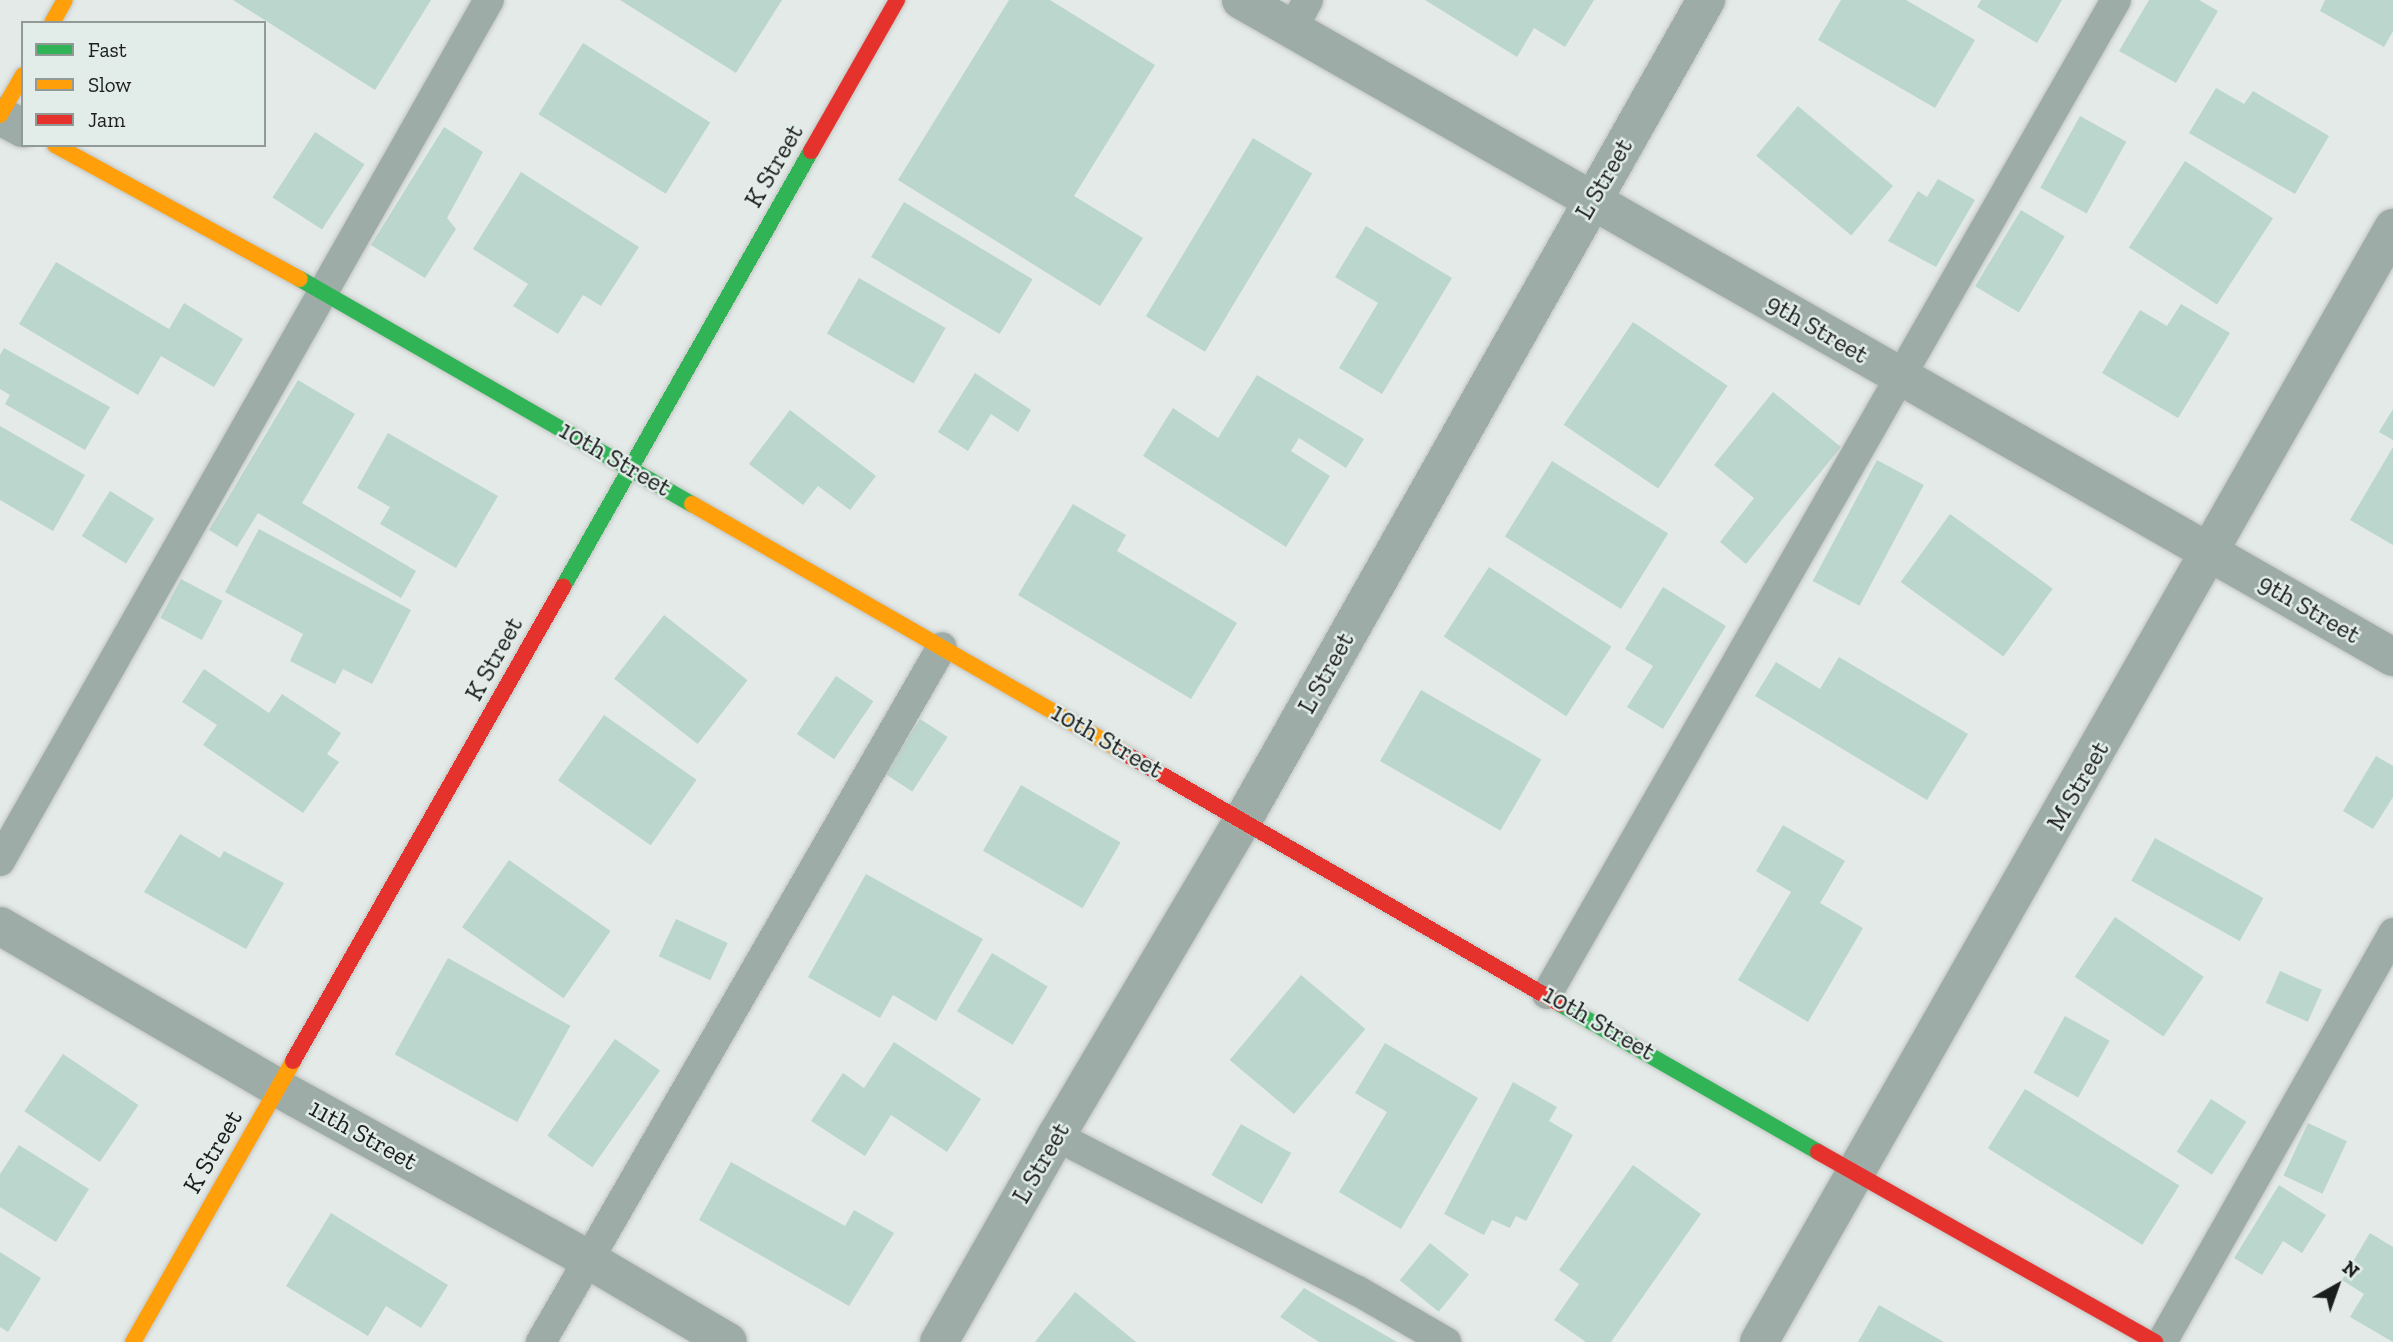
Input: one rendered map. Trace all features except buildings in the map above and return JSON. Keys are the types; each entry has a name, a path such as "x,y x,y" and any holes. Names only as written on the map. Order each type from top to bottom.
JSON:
{"street":[{"path":"53,21 65,0"},
{"name":"K Street","path":"133,1342 897,0"},
{"name":"9th Street","path":"1241,0 1300,15 1592,201 2393,657"},
{"name":"L Street","path":"939,1342 1056,1136 1243,820 1706,0"},
{"path":"21,79 0,116 21,127"},
{"name":"10th Street","path":"59,147 323,291 1856,1174 2155,1342"},
{"name":"M Street","path":"1759,1342 2211,553 2393,228"},
{"name":"11th Street","path":"0,926 278,1088 589,1260 728,1342"}],"lane":[{"path":"0,861 489,0"},
{"path":"1547,994 2116,0"},
{"path":"541,1342 942,648"},
{"path":"2162,1342 2393,933"},
{"path":"1056,1136 1358,1291 1446,1342"}],"traffic: fast":[{"path":"563,587 811,151"},
{"path":"300,279 692,504"},
{"path":"1560,1004 1818,1152"}],"traffic: slow":[{"path":"53,21 65,0"},
{"path":"0,115 21,78"},
{"path":"59,147 300,279"},
{"path":"692,504 1119,750"},
{"path":"133,1342 293,1061"}],"traffic: jam":[{"path":"811,151 897,0"},
{"path":"293,1061 563,587"},
{"path":"1119,750 1560,1004"},
{"path":"1818,1152 2155,1342"}]}
